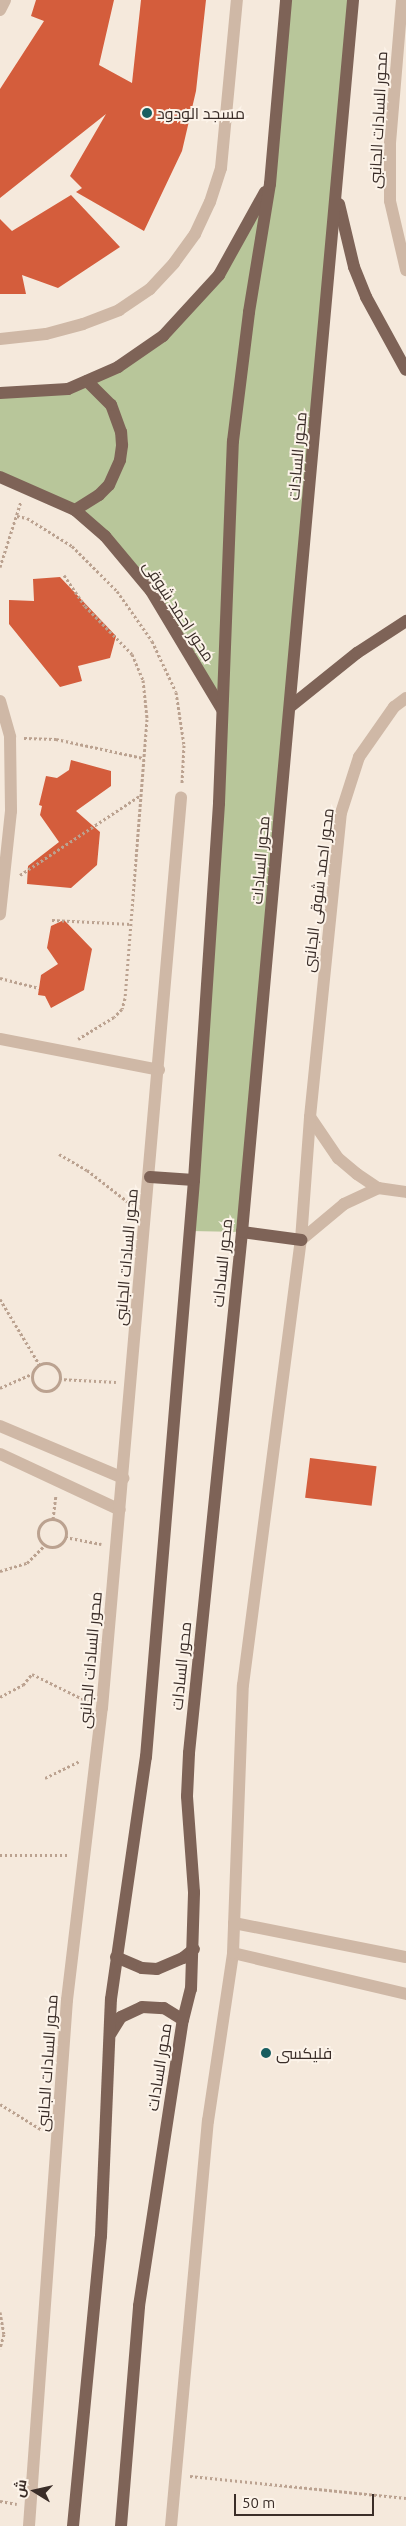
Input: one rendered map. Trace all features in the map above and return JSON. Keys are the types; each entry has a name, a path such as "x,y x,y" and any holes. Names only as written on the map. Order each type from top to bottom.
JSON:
{"main road":[{"name":"محور السادات","path":"73,2526 100,2244 110,2036 116,1958 146,1756 194,1180 222,709 233,441 249,312 270,184 286,0"},
{"name":"محور السادات","path":"121,2526 139,2306 183,2020 190,1989 194,1948 188,1753 242,1232 291,706 353,0"},
{"path":"0,393 68,388 87,381 141,352 183,318 219,275 270,184"},
{"path":"337,192 354,267 366,297 406,370"},
{"path":"76,510 99,496 109,485 116,473 122,445 121,432 111,405 87,381"},
{"name":"محور احمد شوقى","path":"0,477 76,510 105,536 151,591 222,709"},
{"path":"291,706 357,653 405,620"},
{"path":"150,1177 194,1180"},
{"path":"242,1232 301,1240"},
{"path":"116,1958 135,1966 157,1968 183,1958 194,1948"},
{"path":"110,2036 122,2017 142,2007 164,2008 183,2020"}],"street":[{"path":"0,10 5,0"},
{"path":"0,339 46,334 83,324 119,310 150,289 174,263 195,234 210,202 221,168 237,0"},
{"name":"محور السادات الجانبى","path":"402,0 390,144 390,201 406,270"},
{"name":"محور احمد شوقى الجانبى","path":"310,1117 341,813 359,758 394,707 406,698"},
{"path":"0,701 10,737 11,811 5,885 0,914"},
{"name":"محور السادات الجانبى","path":"29,2526 67,2000 102,1708 150,1177 181,797"},
{"path":"0,1039 159,1070"},
{"path":"310,1117 338,1158 378,1188 406,1192"},
{"path":"171,2526 208,2121 233,1953 243,1685 301,1240 310,1117"},
{"path":"301,1240 337,1209 378,1188"},
{"path":"0,1426 123,1478"},
{"path":"0,1454 120,1510"},
{"path":"234,1923 406,1957"},
{"path":"233,1953 406,1994"}],"path":[{"path":"0,567 26,488"},
{"path":"16,516 27,518 72,546 117,591 152,642 176,692 184,744 181,797"},
{"path":"60,1050 122,1009 131,924 146,702 143,680 132,654 85,606 64,575"},
{"path":"10,737 56,739 143,758"},
{"path":"5,885 141,795"},
{"path":"52,920 131,924"},
{"path":"0,978 39,988"},
{"path":"59,1154 87,1170 146,1216"},
{"path":"0,1299 39,1364"},
{"path":"0,1388 32,1374 39,1364 45,1363 56,1368 60,1379"},
{"path":"32,1374 35,1386 46,1391 52,1389 60,1379"},
{"path":"60,1379 131,1382"},
{"path":"53,1520 59,1481"},
{"path":"53,1520 63,1525 65,1537 57,1546 45,1545 40,1541 39,1529 42,1524 53,1520"},
{"path":"65,1537 116,1547"},
{"path":"0,1571 28,1563 45,1545"},
{"path":"0,1698 23,1685 32,1674 102,1708"},
{"path":"44,1778 97,1754"},
{"path":"0,1855 84,1855"},
{"path":"0,2104 57,2142"},
{"path":"0,2312 4,2334 0,2348"},
{"path":"175,2474 406,2498"}],"green space":[{"path":"286,0 353,0 242,1232 190,1231 222,709 151,591 75,510 0,477 0,393 44,391 118,367 202,297 270,184"}],"building":[{"path":"36,0 114,0 99,65 132,83 141,0 206,0 196,91 182,151 144,231 76,192 82,188 70,176 106,114 0,198 0,89 44,21 31,16"},
{"path":"71,195 120,247 58,288 22,275 26,294 0,294 0,219 12,231"},
{"path":"60,577 116,636 110,658 78,666 82,681 60,687 9,624 9,600 34,601 33,579"},
{"path":"71,760 111,771 111,786 76,811 100,832 97,865 71,888 27,884 28,866 59,842 40,815 42,806 39,805 46,776 57,778 69,770"},
{"path":"64,920 92,949 84,990 51,1008 45,996 38,995 41,975 58,964 47,948 51,926"},
{"path":"310,1458 377,1466 372,1506 305,1498"}],"place":[{"name":"مسجد الودود","path":"147,113"},
{"name":"فليكسى","path":"266,2053"}]}
